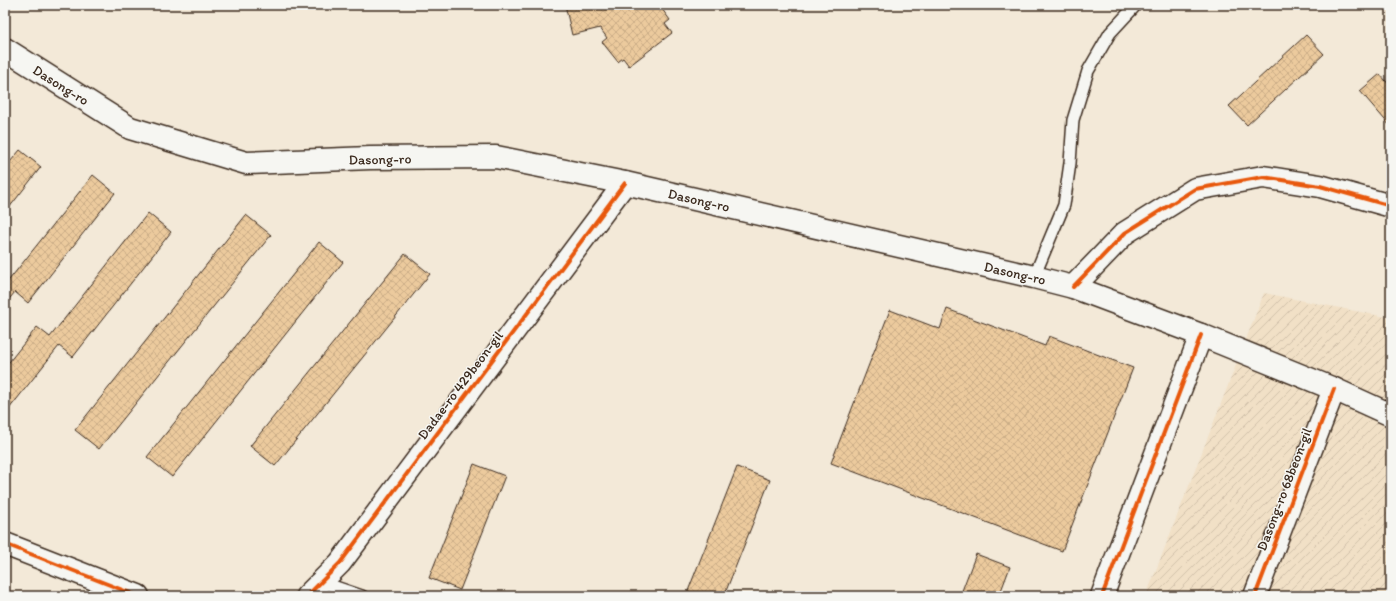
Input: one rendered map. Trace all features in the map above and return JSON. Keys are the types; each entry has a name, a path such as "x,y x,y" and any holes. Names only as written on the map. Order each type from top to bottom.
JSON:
{"street":[{"name":"Dasong-ro","path":"5,49 130,128 246,163 370,158 496,157 625,183 1073,287 1201,335 1334,389 1391,415"},
{"path":"1073,287 1125,233 1195,189 1263,177 1320,186 1391,206"},
{"name":"Dadae-ro 429beon-gil","path":"314,589 340,563 625,183"},
{"path":"1102,596 1201,335"},
{"name":"Dasong-ro 68beon-gil","path":"1255,596 1334,389"},
{"path":"5,544 138,596"}],"lane":[{"path":"1034,277 1064,205 1070,163 1073,120 1088,71 1110,32 1136,5"},
{"path":"314,589 362,596"}],"shaded area":[{"path":"1264,293 1391,318 1391,596 1146,596"}],"building":[{"path":"565,5 601,5 602,9 607,5 659,5 670,20 665,24 672,33 629,66 623,58 618,62 602,42 607,38 600,28 572,35"},
{"path":"1306,35 1324,54 1247,125 1229,106"},
{"path":"1380,74 1391,87 1391,127 1360,91"},
{"path":"20,150 41,167 5,213 5,168"},
{"path":"93,175 115,193 28,303 15,292 5,304 5,285"},
{"path":"148,213 171,232 73,357 59,346 5,414 5,367 37,327 50,337"},
{"path":"246,215 271,235 99,449 75,430"},
{"path":"319,242 343,262 172,477 147,457"},
{"path":"405,254 430,274 275,466 250,446"},
{"path":"947,309 1045,346 1049,336 1133,368 1062,551 831,463 890,310 940,329"},
{"path":"474,464 505,476 460,590 429,578"},
{"path":"737,467 770,480 724,596 686,596"},
{"path":"976,554 1010,567 999,596 960,596"}],"cycle path":[{"path":"1073,287 1125,233 1195,189 1263,177 1320,186 1391,206"},
{"path":"307,596 340,563 625,183"},
{"path":"1102,596 1201,335"},
{"path":"1255,596 1334,389"},
{"path":"5,544 138,596"}]}
